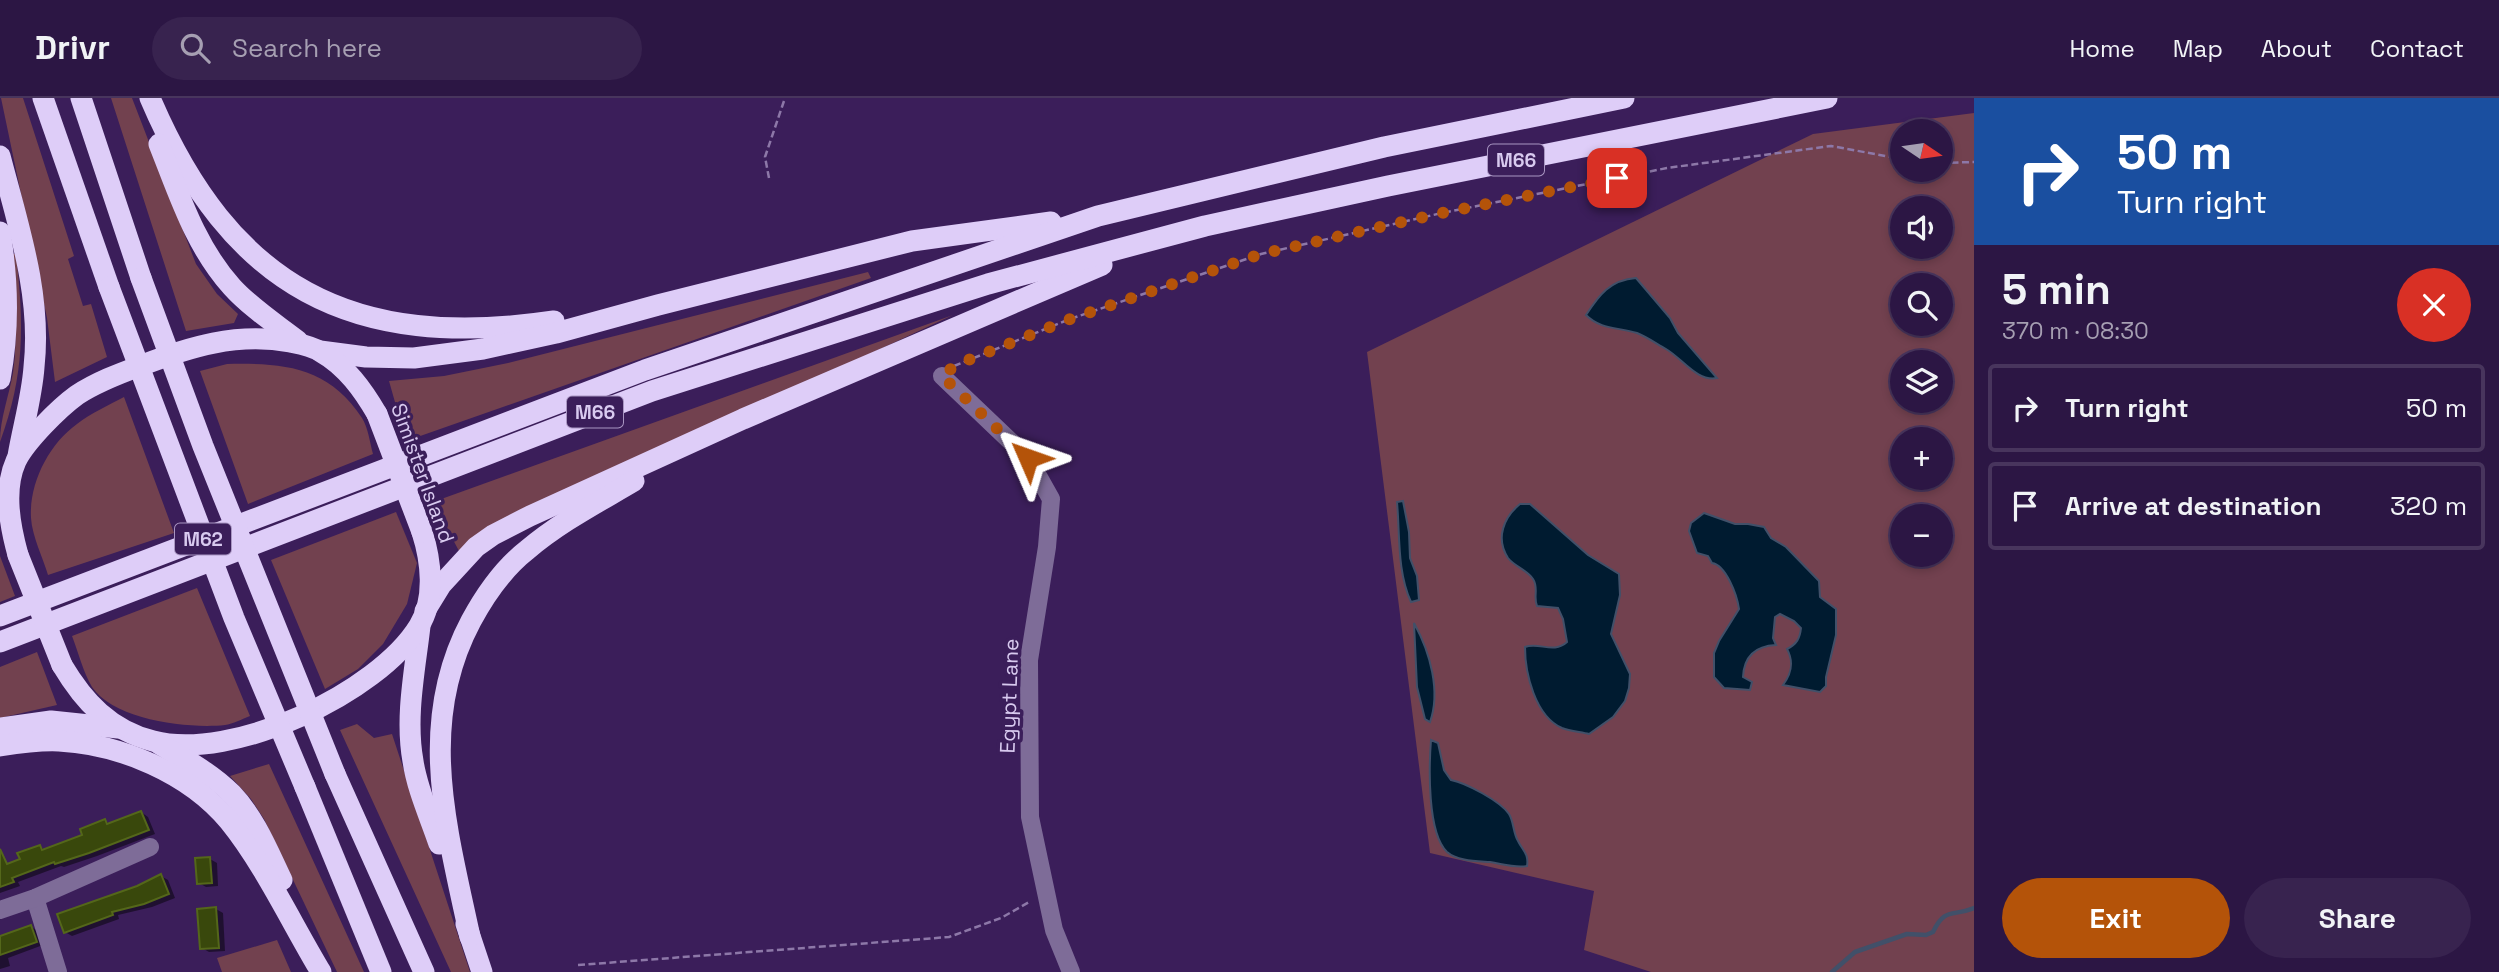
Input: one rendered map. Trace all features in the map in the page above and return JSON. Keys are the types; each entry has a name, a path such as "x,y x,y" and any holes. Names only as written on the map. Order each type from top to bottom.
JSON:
{"highway":[{"name":"M62","path":"43,98 109,287 234,618 381,972"},
{"name":"M62","path":"81,98 141,278 203,446 335,774 424,972"},
{"path":"142,98 188,219 201,245 233,288 312,348 366,357 414,358 483,349 556,333 658,305"},
{"path":"150,98 193,183 216,216 242,244 276,273 338,307 421,328 468,330 509,327 658,305"},
{"name":"M66","path":"0,616 645,370 1098,216 1384,148 1624,98"},
{"name":"M66","path":"0,642 652,391 988,284 1205,226 1388,186 1827,98"},
{"path":"0,156 29,267 36,325 34,367 9,512 18,555 62,665 78,692 94,709 123,729 154,742 212,777 234,796 250,817 322,972"},
{"name":"M66","path":"658,305 912,241 1098,216"},
{"path":"154,742 197,744 225,741 257,733 323,706 371,677 396,654 459,563 493,535 743,419 1120,257 1205,226"},
{"path":"0,232 6,332 0,379"},
{"name":"Simister Island","path":"0,488 48,420 76,396 102,381 197,346 256,338 312,348 345,370 358,384 377,414 422,532 430,568 410,713 413,762 470,937"},
{"path":"482,972 470,937 445,820 440,775 439,728 443,697 464,635 478,607 524,551 563,522 743,419"},
{"path":"0,728 51,720 123,729"},
{"path":"0,746 58,741 111,750 137,758 188,784 229,821 258,863 322,972"}],"street":[{"name":"Egypt Lane","path":"942,376 1028,458 1051,499 1047,547 1029,660 1030,817 1054,929 1071,972"},
{"path":"0,910 35,898 150,847"},
{"path":"35,898 58,972"}],"path":[{"path":"769,178 765,157 785,98"},
{"path":"942,376 956,365 1070,319 1261,254 1442,213 1667,169 1831,146 1890,157"},
{"path":"1953,163 1974,162"},
{"path":"578,965 949,937 1001,918 1046,892"}],"shaded area":[{"path":"1,98 23,98 74,256 68,259 83,306 91,304 107,357 55,382 47,318"},
{"path":"111,98 132,98 196,264 217,294 238,314 234,323 186,331"},
{"path":"1974,113 1974,972 1651,972 1584,950 1594,891 1430,853 1367,352 1813,134 1890,124 1890,182 1953,182 1953,119 1928,119"},
{"path":"10,254 16,254 20,349 14,394 0,442 1,424 15,358 15,314"},
{"path":"868,272 871,278 406,441 389,381 444,376 508,363"},
{"path":"953,315 474,539 459,551 433,502"},
{"path":"227,364 285,367 303,371 334,387 362,418 373,454 248,504 200,371"},
{"path":"124,397 174,533 48,575 31,518 37,478 50,453 67,432 88,416"},
{"path":"396,512 417,563 407,604 383,644 358,669 325,689 271,560"},
{"path":"0,556 15,596 0,602"},
{"path":"197,588 250,716 225,725 172,723 134,715 103,698 89,681 72,636"},
{"path":"37,652 57,705 0,718 0,667"},
{"path":"357,724 374,738 392,734 470,972 451,972 340,730"},
{"path":"269,764 364,972 337,972 264,819 251,799 230,776"},
{"path":"277,940 291,972 222,972 217,958"}],"water":[{"path":"1636,278 1717,378 1703,377 1672,353 1641,335 1604,326 1586,315 1612,285"},
{"path":"1403,501 1409,532 1410,558 1417,576 1419,600 1411,602 1403,578 1400,553 1397,502"},
{"path":"1520,504 1530,504 1588,555 1619,574 1620,595 1611,634 1630,674 1629,688 1625,701 1613,717 1589,734 1562,728 1553,722 1538,704 1533,693 1525,647 1552,648 1567,642 1558,608 1537,606 1533,579 1508,558 1504,550 1503,528"},
{"path":"1704,513 1735,524 1764,527 1771,538 1786,547 1819,581 1820,597 1836,609 1836,635 1826,686 1820,692 1783,685 1791,667 1787,649 1797,640 1801,628 1780,614 1775,617 1773,638 1776,645 1762,647 1752,653 1746,663 1743,677 1752,682 1750,690 1724,688 1714,677 1714,653 1739,609 1733,589 1722,569 1712,563 1708,556 1697,553 1689,531 1691,523"},
{"path":"1414,623 1425,646 1432,672 1434,698 1430,722 1425,719 1417,687"},
{"path":"1431,740 1438,743 1444,770 1451,780 1482,793 1509,814 1516,838 1526,855 1527,866 1467,860 1447,852 1440,843 1431,799"}],"building":[{"path":"141,811 149,830 12,878 14,882 0,887 0,849 7,864 20,859 17,853 40,845 42,850 82,835 80,829 105,819 107,824"},
{"path":"210,857 212,883 197,884 195,858"},
{"path":"161,874 169,894 112,912 113,915 64,933 57,914 137,886"},
{"path":"216,907 219,948 200,949 197,909"},
{"path":"31,925 37,942 0,955 0,936"}],"waterway":[{"path":"1832,972 1855,952 1907,934 1926,935 1933,932 1945,916 1974,908"}],"route":[{"path":"1028,458 942,376 956,365 1070,319 1261,254 1442,213 1617,178"}]}
